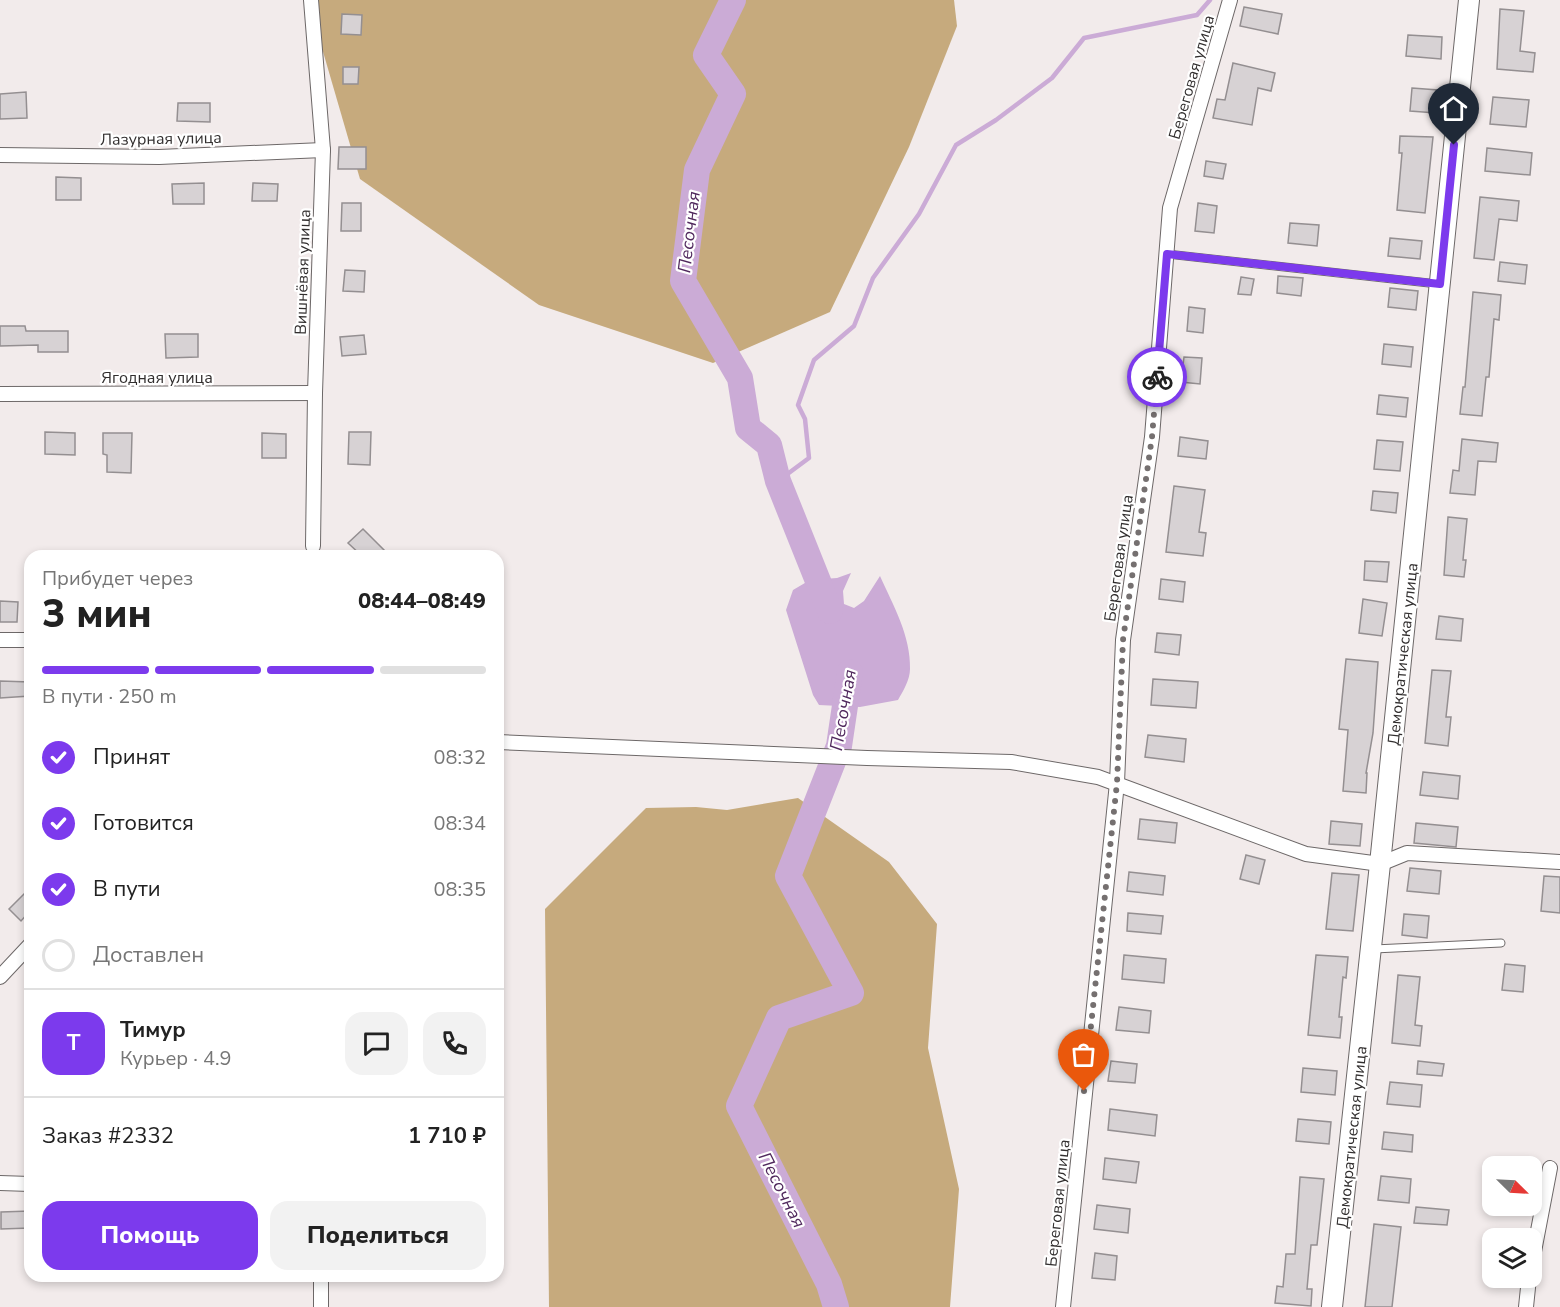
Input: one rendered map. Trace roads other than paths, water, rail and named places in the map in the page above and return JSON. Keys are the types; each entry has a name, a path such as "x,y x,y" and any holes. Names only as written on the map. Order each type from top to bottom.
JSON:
{"street":[{"name":"Вишнёвая улица","path":"311,0 323,150 315,393 318,550"},
{"name":"Береговая улица","path":"1063,1307 1117,783 1123,640 1152,437 1170,208 1230,0"},
{"name":"Демократическая улица","path":"1332,1307 1469,0"},
{"name":"Лазурная улица","path":"0,155 159,157 323,150"},
{"name":"Ягодная улица","path":"0,394 315,393"},
{"path":"0,640 24,640"},
{"path":"504,742 855,758 1011,762 1098,777 1306,854 1380,864 1407,853 1560,862"},
{"path":"0,977 24,951"},
{"path":"1539,1228 1550,1168"},
{"path":"0,1183 24,1184"},
{"path":"321,1282 321,1307"},
{"path":"1526,1307 1528,1288"}],"lane":[{"path":"1167,254 1440,284"},
{"path":"1371,949 1501,943"}],"waterway":[{"name":"Песочная","path":"733,0 706,55 733,94 697,170 683,281 740,378 748,428 769,445 778,481 830,611"},
{"path":"778,481 809,458 805,419 798,405 814,360 854,326 873,278 919,214 956,145 996,120 1052,78 1084,38 1197,15 1210,0"},
{"name":"Песочная","path":"836,1307 829,1284 739,1106 779,1018 851,993 788,876 839,746 850,672"}]}
